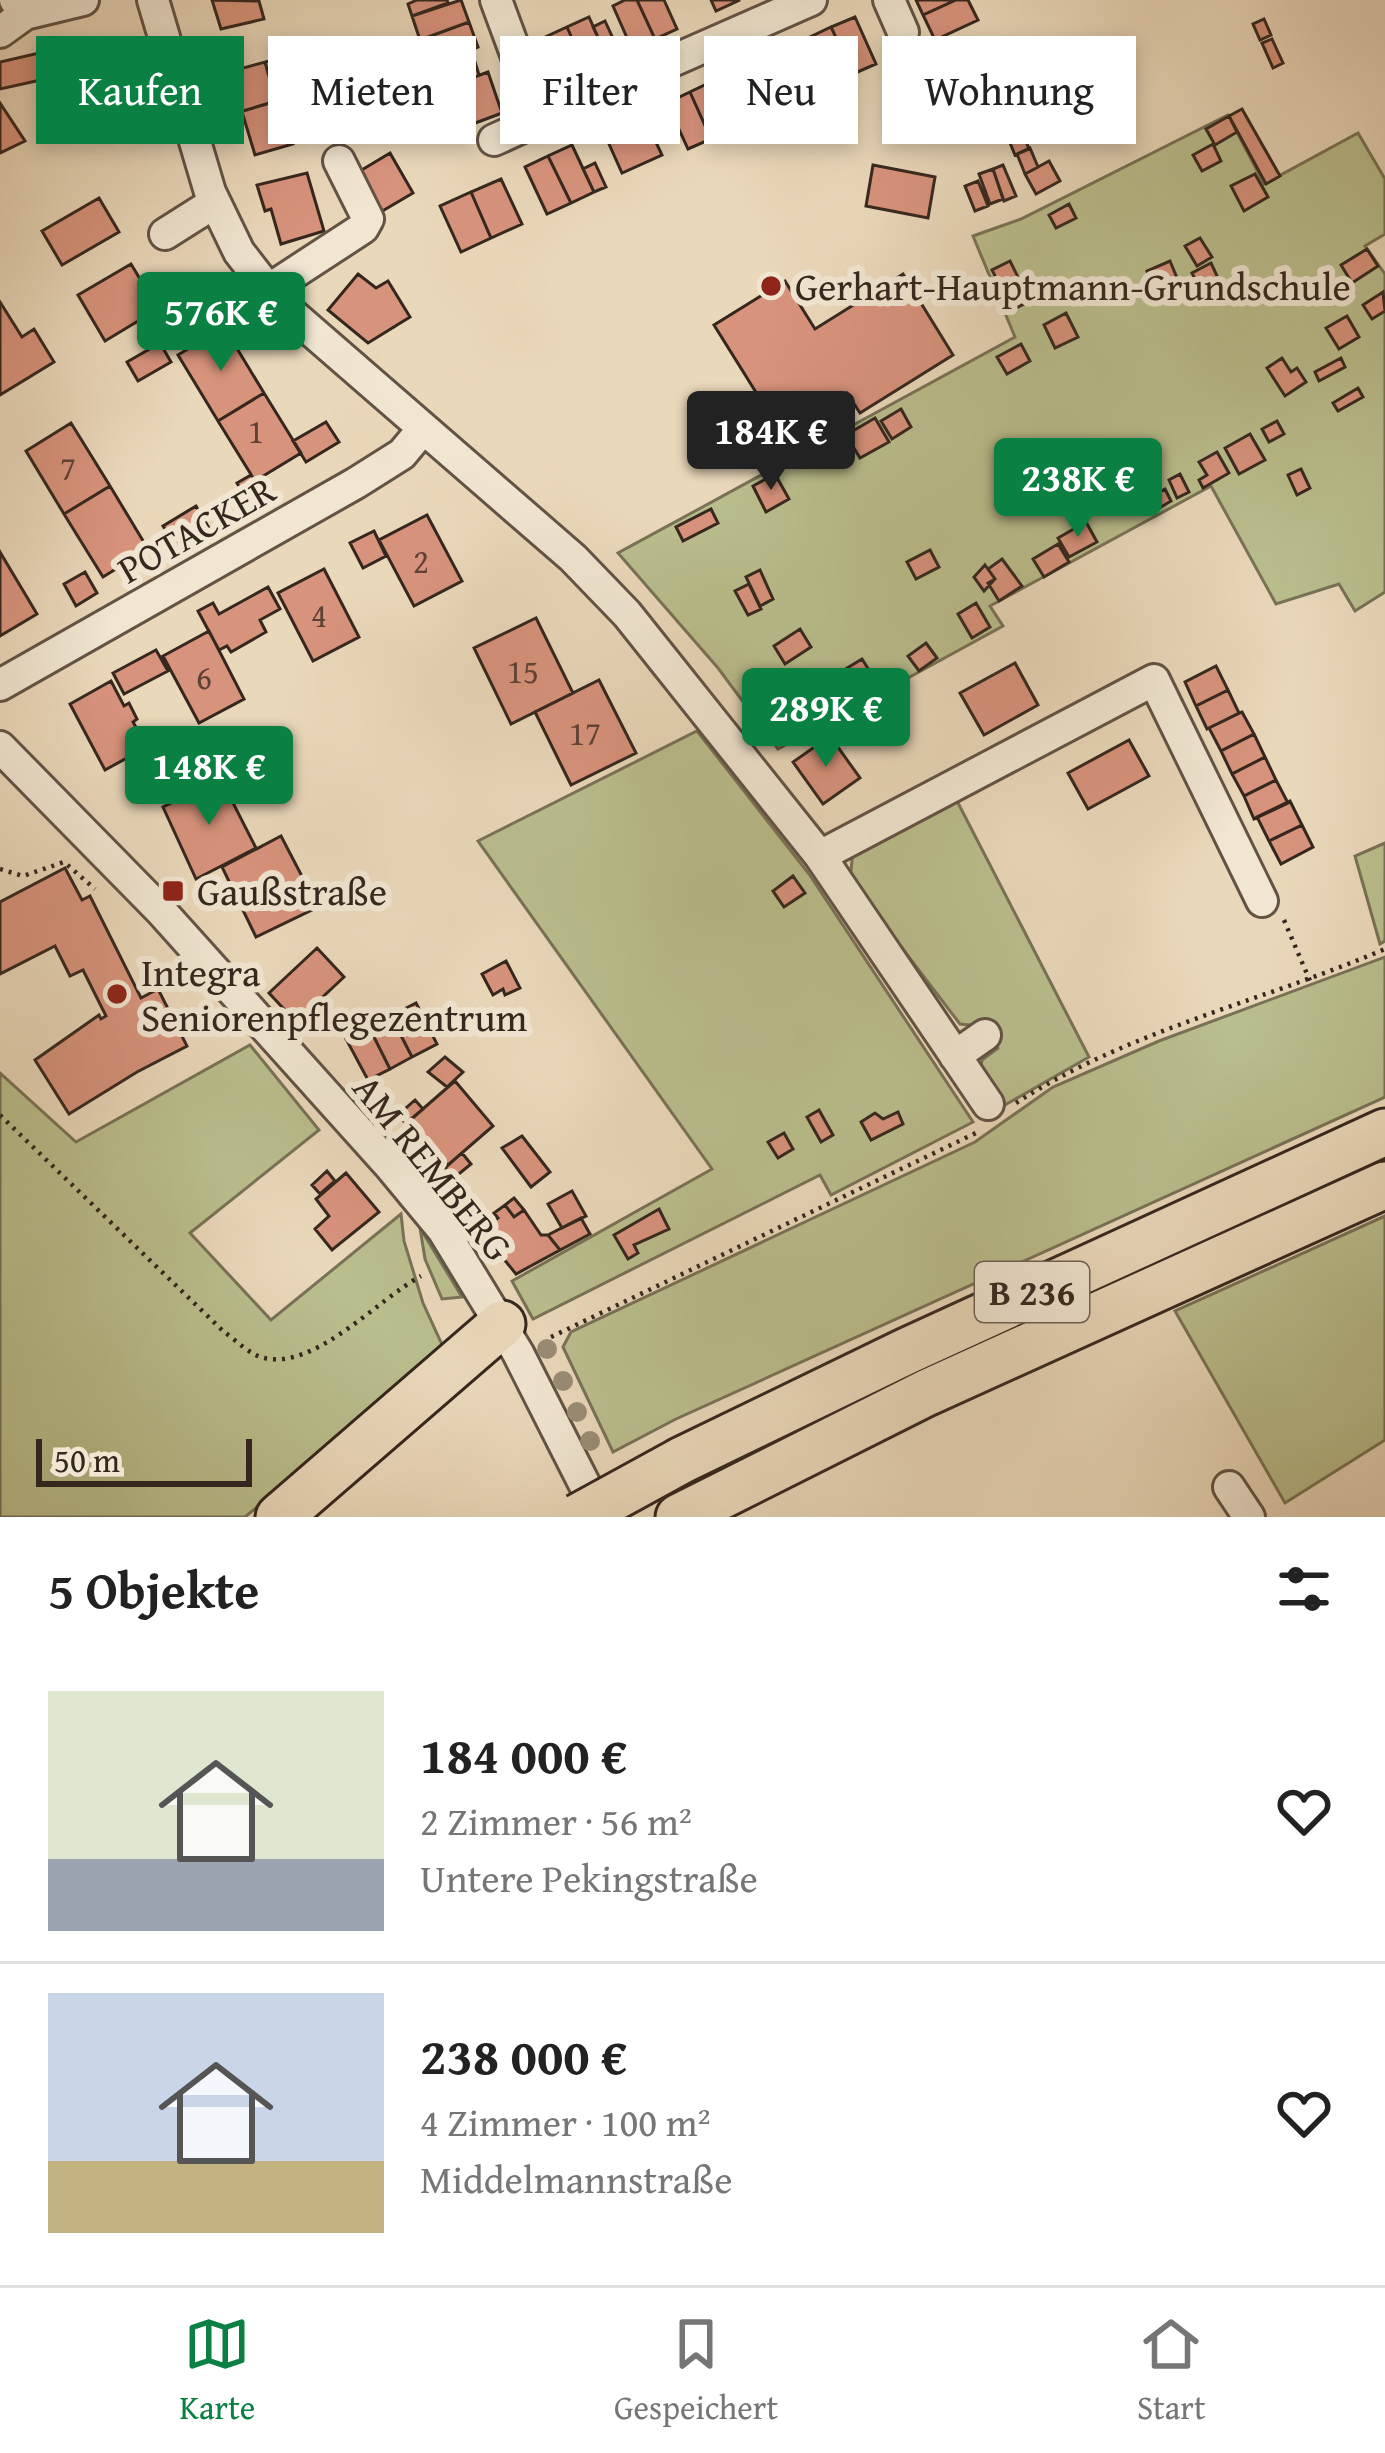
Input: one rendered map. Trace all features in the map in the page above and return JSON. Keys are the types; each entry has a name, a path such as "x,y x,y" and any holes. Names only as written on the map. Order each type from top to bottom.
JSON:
{"highway":[{"name":"B 236","path":"578,1517 682,1460 907,1351 1385,1132"},
{"name":"B 236","path":"689,1512 926,1394 1385,1185"},
{"path":"279,1517 502,1324"}],"street":[{"path":"13,15 83,0"},
{"path":"153,0 214,202 239,253 268,290 321,342 573,558 628,614 820,856 995,1112"},
{"path":"496,0 509,36"},
{"path":"680,58 811,0"},
{"path":"889,0 903,32"},
{"path":"494,140 500,137"},
{"path":"268,290 363,228 368,219 339,161"},
{"path":"165,234 214,202"},
{"name":"POTACKER","path":"0,685 356,483 402,454 422,430"},
{"path":"820,856 1154,680 1262,902"},
{"name":"AM REMBERG","path":"0,747 161,910 442,1230 502,1324 602,1517"},
{"path":"955,1056 985,1035"},
{"path":"1229,1487 1247,1517"}],"path":[{"path":"0,869 23,876 64,862 107,900"},
{"path":"1262,902 1276,905 1310,981"},
{"path":"551,1337 972,1137 995,1112 1050,1081 1385,949"},
{"path":"0,1115 224,1332 260,1358 292,1360 316,1349 393,1291 421,1276"}],"green space":[{"path":"1228,115 1264,184 1358,133 1385,179 1385,234 1365,246 1385,274 1385,592 1355,611 1339,584 1276,604 1211,486 990,606 1003,626 778,749 718,668 618,553 1015,337 973,236 1021,219"},
{"path":"697,731 809,874 973,1122 831,1195 820,1175 533,1319 512,1281 712,1169 478,841"},
{"path":"956,799 1089,1057 998,1109 980,1072 982,1060 998,1048 988,1027 960,1024 850,880 853,851"},
{"path":"1385,843 1385,941 1380,944 1355,856"},
{"path":"1385,957 1385,1097 676,1419 613,1452 563,1347 571,1332 975,1142 1053,1087 1159,1041"},
{"path":"250,1045 319,1130 190,1233 271,1320 401,1214 423,1303 445,1351 245,1517 0,1517 0,1073 76,1142"},
{"path":"1385,1216 1385,1440 1285,1503 1175,1311"},
{"path":"420,1228 462,1297 442,1299 425,1259"}],"building":[{"path":"212,0 259,1 264,19 221,29"},
{"path":"417,0 448,3 412,16 408,4"},
{"path":"461,0 469,22 419,36 412,16"},
{"path":"637,0 654,36 626,36 613,6"},
{"path":"637,0 664,0 677,29 654,36"},
{"path":"711,0 740,0 716,11"},
{"path":"916,0 956,0 923,15"},
{"path":"956,0 968,0 978,20 933,36 923,15"},
{"path":"589,17 597,36 571,36 567,27"},
{"path":"855,17 876,64 858,72 858,36 835,36 831,27"},
{"path":"1264,19 1271,35 1260,40 1253,24"},
{"path":"605,21 612,36 597,36 593,27"},
{"path":"469,22 474,36 431,36"},
{"path":"567,27 571,36 548,36"},
{"path":"831,27 835,36 812,36"},
{"path":"1272,39 1283,63 1273,68 1262,43"},
{"path":"36,54 36,81 0,89 0,62"},
{"path":"265,62 268,103 244,111 244,68"},
{"path":"488,72 500,114 476,123 476,76"},
{"path":"704,85 704,123 690,92"},
{"path":"690,92 704,123 704,142 688,149 680,131 680,97"},
{"path":"0,103 25,141 0,153"},
{"path":"268,104 268,144 293,144 255,155 244,111"},
{"path":"1242,109 1280,176 1266,184 1229,116"},
{"path":"1229,116 1237,132 1215,145 1206,129"},
{"path":"609,144 657,144 662,155 622,173"},
{"path":"1011,144 1027,144 1029,149 1015,155"},
{"path":"1213,144 1221,161 1202,171 1193,155"},
{"path":"572,145 594,192 571,203 548,156"},
{"path":"1030,148 1038,167 1025,174 1017,154"},
{"path":"390,153 413,193 379,213 355,174"},
{"path":"548,156 571,203 547,214 525,167"},
{"path":"1049,161 1060,181 1036,194 1025,174"},
{"path":"595,163 606,187 594,192 583,169"},
{"path":"873,165 935,177 928,218 866,206"},
{"path":"1003,165 1016,196 1004,201 993,169"},
{"path":"993,169 1003,199 990,204 979,174"},
{"path":"307,173 324,231 281,244 271,209 265,211 257,185"},
{"path":"1255,174 1268,197 1244,211 1231,186"},
{"path":"501,179 522,224 491,238 471,192"},
{"path":"978,181 988,206 975,211 965,186"},
{"path":"471,192 491,238 461,252 440,206"},
{"path":"99,198 119,232 62,265 42,231"},
{"path":"1069,204 1076,218 1056,228 1049,215"},
{"path":"1200,238 1212,257 1197,266 1185,246"},
{"path":"1367,249 1378,266 1352,283 1341,265"},
{"path":"1010,261 1030,301 1012,310 992,270"},
{"path":"1170,261 1177,278 1154,288 1147,271"},
{"path":"1211,263 1225,293 1206,302 1192,273"},
{"path":"131,264 158,309 105,341 78,295"},
{"path":"358,274 376,288 388,281 410,317 368,343 328,310"},
{"path":"903,274 953,355 860,413 847,393 782,434 714,325 785,281 815,329"},
{"path":"1383,292 1385,311 1372,319 1363,305"},
{"path":"0,302 22,337 34,329 54,362 0,395"},
{"path":"1066,313 1078,337 1055,348 1044,325"},
{"path":"1347,316 1359,337 1339,349 1326,328"},
{"path":"224,327 264,393 218,421 178,355"},
{"path":"160,343 171,362 138,381 127,362"},
{"path":"1021,344 1030,361 1007,374 997,357"},
{"path":"1282,358 1306,382 1285,396 1267,368"},
{"path":"1341,358 1345,367 1319,381 1315,372"},
{"path":"1358,388 1363,397 1338,411 1333,403"},
{"path":"264,393 301,453 255,481 218,421"},
{"path":"901,409 911,427 892,439 881,421"},
{"path":"875,418 889,442 860,458 846,435"},
{"path":"1277,421 1284,434 1269,442 1262,429"},
{"path":"326,422 339,442 306,462 293,441"},
{"path":"71,423 110,486 64,514 26,451"},
{"path":"1250,434 1265,460 1239,474 1225,448"},
{"path":"1217,452 1229,473 1203,488 1199,480 1207,475 1199,462"},
{"path":"1301,469 1310,488 1297,495 1288,475"},
{"path":"775,474 789,499 766,512 753,486"},
{"path":"1180,474 1189,492 1177,498 1169,480"},
{"path":"251,475 255,481 262,477 272,492 250,505 237,483"},
{"path":"110,486 148,549 103,577 64,514"},
{"path":"1165,489 1171,501 1156,510 1149,498"},
{"path":"196,506 209,528 177,548 163,526"},
{"path":"711,509 718,523 683,541 676,527"},
{"path":"427,515 462,581 414,606 379,540"},
{"path":"1086,522 1097,542 1069,557 1058,538"},
{"path":"374,531 386,556 363,568 350,543"},
{"path":"1058,544 1069,562 1044,577 1033,559"},
{"path":"930,550 939,567 916,579 907,562"},
{"path":"0,552 37,614 0,636"},
{"path":"1002,559 1022,586 999,601 988,583 995,579 988,569"},
{"path":"985,565 995,579 984,591 974,577"},
{"path":"324,569 359,637 313,661 278,593"},
{"path":"760,570 773,599 760,606 746,577"},
{"path":"85,572 97,593 76,606 64,584"},
{"path":"749,584 761,609 748,615 735,591"},
{"path":"268,587 280,609 260,620 266,632 231,652 227,646 219,650 198,611 213,603 219,614"},
{"path":"976,603 990,627 972,638 958,614"},
{"path":"536,618 573,693 511,724 474,648"},
{"path":"800,629 811,647 785,664 774,646"},
{"path":"209,631 244,699 199,723 163,656"},
{"path":"926,643 937,658 919,671 908,656"},
{"path":"156,650 168,671 124,694 113,673"},
{"path":"862,659 881,689 858,703 839,673"},
{"path":"1015,663 1038,705 984,735 960,693"},
{"path":"1216,666 1228,690 1196,706 1185,682"},
{"path":"599,680 636,753 571,785 535,712"},
{"path":"111,681 124,706 129,703 147,747 105,770 70,704"},
{"path":"843,688 854,705 835,716 825,699"},
{"path":"1228,690 1239,713 1207,729 1196,706"},
{"path":"1242,712 1254,734 1221,751 1209,728"},
{"path":"1254,734 1265,757 1232,774 1221,751"},
{"path":"830,736 860,778 823,804 793,762"},
{"path":"1129,740 1149,776 1088,809 1068,773"},
{"path":"1265,757 1276,780 1244,796 1232,774"},
{"path":"225,777 256,848 196,879 163,807"},
{"path":"1276,780 1288,803 1254,819 1244,796"},
{"path":"1290,801 1302,825 1269,841 1257,817"},
{"path":"1302,825 1313,847 1281,864 1269,841"},
{"path":"281,836 318,907 256,937 222,867"},
{"name":"Integra Seniorenpflegezentrum","path":"65,868 82,900 90,896 141,998 158,989 187,1046 69,1114 35,1060 99,1015 101,1019 106,1016 83,970 70,976 55,946 0,974 0,902"},
{"path":"793,876 805,893 784,907 773,891"},
{"path":"317,948 344,977 296,1022 269,993"},
{"path":"506,961 520,988 493,995 482,974"},
{"path":"416,1003 437,1044 412,1057 391,1016"},
{"path":"391,1016 412,1057 390,1069 369,1027"},
{"path":"369,1027 390,1069 368,1080 346,1039"},
{"path":"445,1057 463,1072 447,1087 428,1072"},
{"path":"455,1081 493,1126 448,1165 421,1141 424,1138 409,1121"},
{"path":"415,1100 423,1109 406,1124 398,1115"},
{"path":"819,1110 833,1135 821,1142 807,1117"},
{"path":"898,1112 903,1124 871,1140 861,1122 875,1113 883,1119"},
{"path":"784,1133 793,1149 778,1158 768,1142"},
{"path":"522,1136 550,1172 531,1187 502,1148"},
{"path":"462,1153 471,1164 454,1178 445,1168"},
{"path":"327,1171 335,1181 320,1194 312,1185"},
{"path":"346,1173 379,1212 332,1250 315,1229 329,1216 316,1199"},
{"path":"572,1191 586,1216 562,1228 548,1204"},
{"path":"514,1198 524,1210 514,1217 505,1205"},
{"path":"505,1205 514,1217 524,1210 541,1235 548,1235 560,1250 516,1274 481,1231 498,1218 494,1213"},
{"path":"659,1209 669,1229 634,1245 638,1253 628,1259 614,1235"},
{"path":"581,1218 590,1234 560,1250 548,1235"}],"place":[{"name":"Gerhart-Hauptmann-Grundschule","path":"771,286"},
{"name":"Gaußstraße","path":"173,891"},
{"name":"Integra Seniorenpflegezentrum","path":"117,994"}]}
